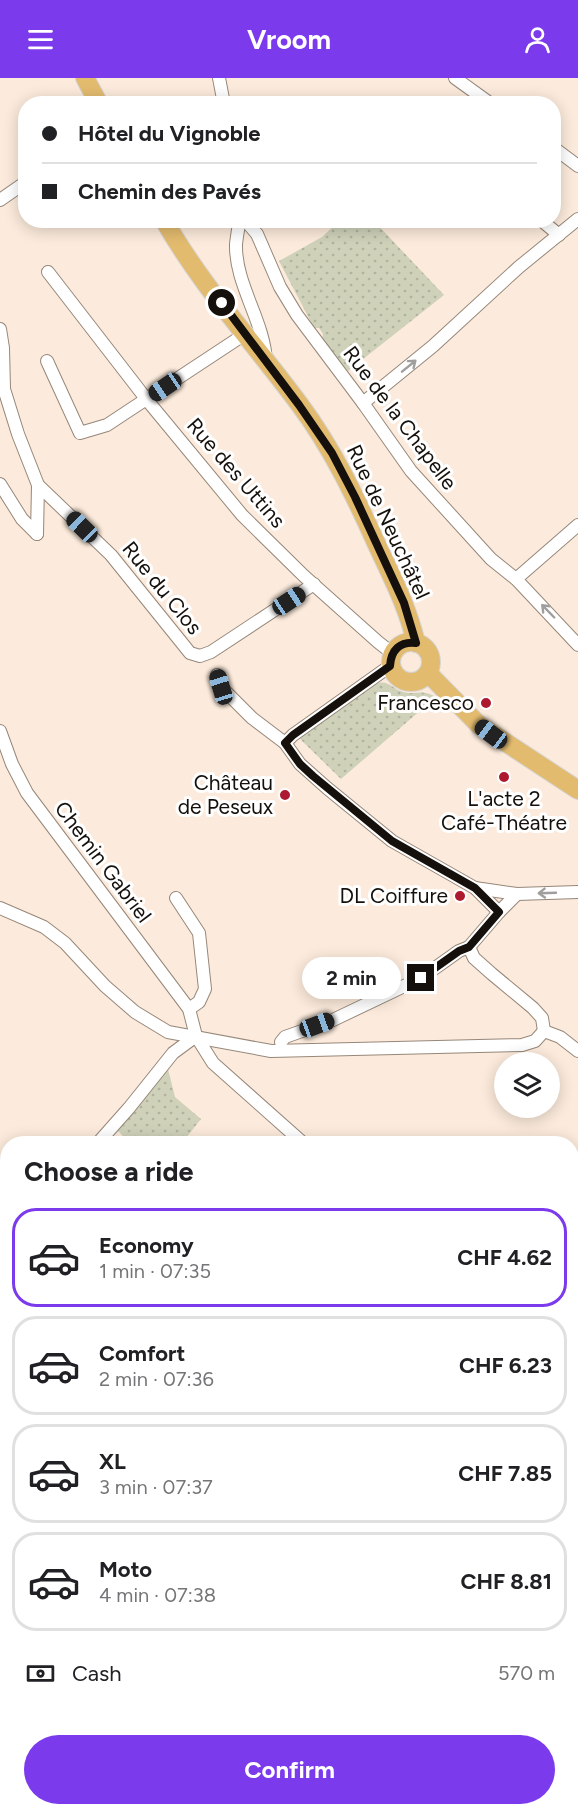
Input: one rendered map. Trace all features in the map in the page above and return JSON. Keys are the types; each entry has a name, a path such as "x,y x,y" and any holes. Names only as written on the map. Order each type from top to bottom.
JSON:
{"main road":[{"path":"85,78 95,96"},
{"name":"Rue de Neuchâtel","path":"169,228 199,274 310,419 342,471 404,603 416,643"},
{"path":"416,643 429,654 430,667 428,673 418,681 405,682 395,675 391,660 402,644 416,643"},
{"path":"428,673 479,725 578,790"}],"street":[{"path":"455,78 480,96"},
{"path":"218,79 222,96"},
{"path":"561,153 578,166"},
{"path":"0,200 18,188"},
{"path":"363,403 433,346 519,267 578,219"},
{"path":"239,228 236,245 238,260 243,282 266,346 266,361"},
{"name":"Rue de la Chapelle","path":"252,228 257,234 280,287 297,315 411,471 491,559 516,579 578,645"},
{"path":"551,228 559,235"},
{"name":"Rue des Uttins","path":"48,272 147,400 242,515 391,660"},
{"name":"Rue du Clos","path":"0,329 4,389 18,434 38,485 111,555 190,653 200,656 211,652 314,584"},
{"path":"47,361 80,433 107,425 245,334"},
{"path":"0,484 22,519 37,534 38,485"},
{"path":"516,579 578,525"},
{"path":"285,743 391,660"},
{"path":"217,675 221,687 252,718 285,743 306,770 392,841 475,888 499,912"},
{"name":"Chemin Gabriel","path":"0,731 12,764 27,793 189,1009 196,1036 213,1063 295,1136"},
{"path":"475,888 517,894 578,892"},
{"path":"281,1042 285,1037 333,1020 421,978 459,951 469,947 517,894"},
{"name":"Chemin Gabriel","path":"176,898 199,933 205,989 199,1002 189,1009"},
{"path":"0,908 44,927 65,944 105,986 135,1012 168,1032 246,1047 283,1051 522,1045 535,1041 544,1031"},
{"path":"469,947 474,958 542,1018 544,1031"},
{"path":"544,1031 560,1037 578,1051"},
{"path":"104,1136 173,1053 196,1036"}],"green space":[{"path":"332,228 381,228 444,295 348,371 322,339 323,334 319,328 313,326 279,261 322,237"},
{"path":"375,682 376,684 387,684 403,692 427,693 436,697 341,779 298,737"},
{"path":"168,1069 175,1097 201,1119 188,1136 123,1136 116,1129"}],"place":[{"name":"Francesco","path":"486,703"},
{"name":"L'acte 2 Café-Théatre","path":"504,777"},
{"name":"Château de Peseux","path":"285,795"},
{"name":"DL Coiffure","path":"460,896"}],"route":[{"path":"222,303 310,419 332,453 346,478 404,603 416,643 409,642 396,648 392,653 390,666 285,743 300,764 313,776 392,841 475,888 499,912 469,947 459,951 421,978"}]}
